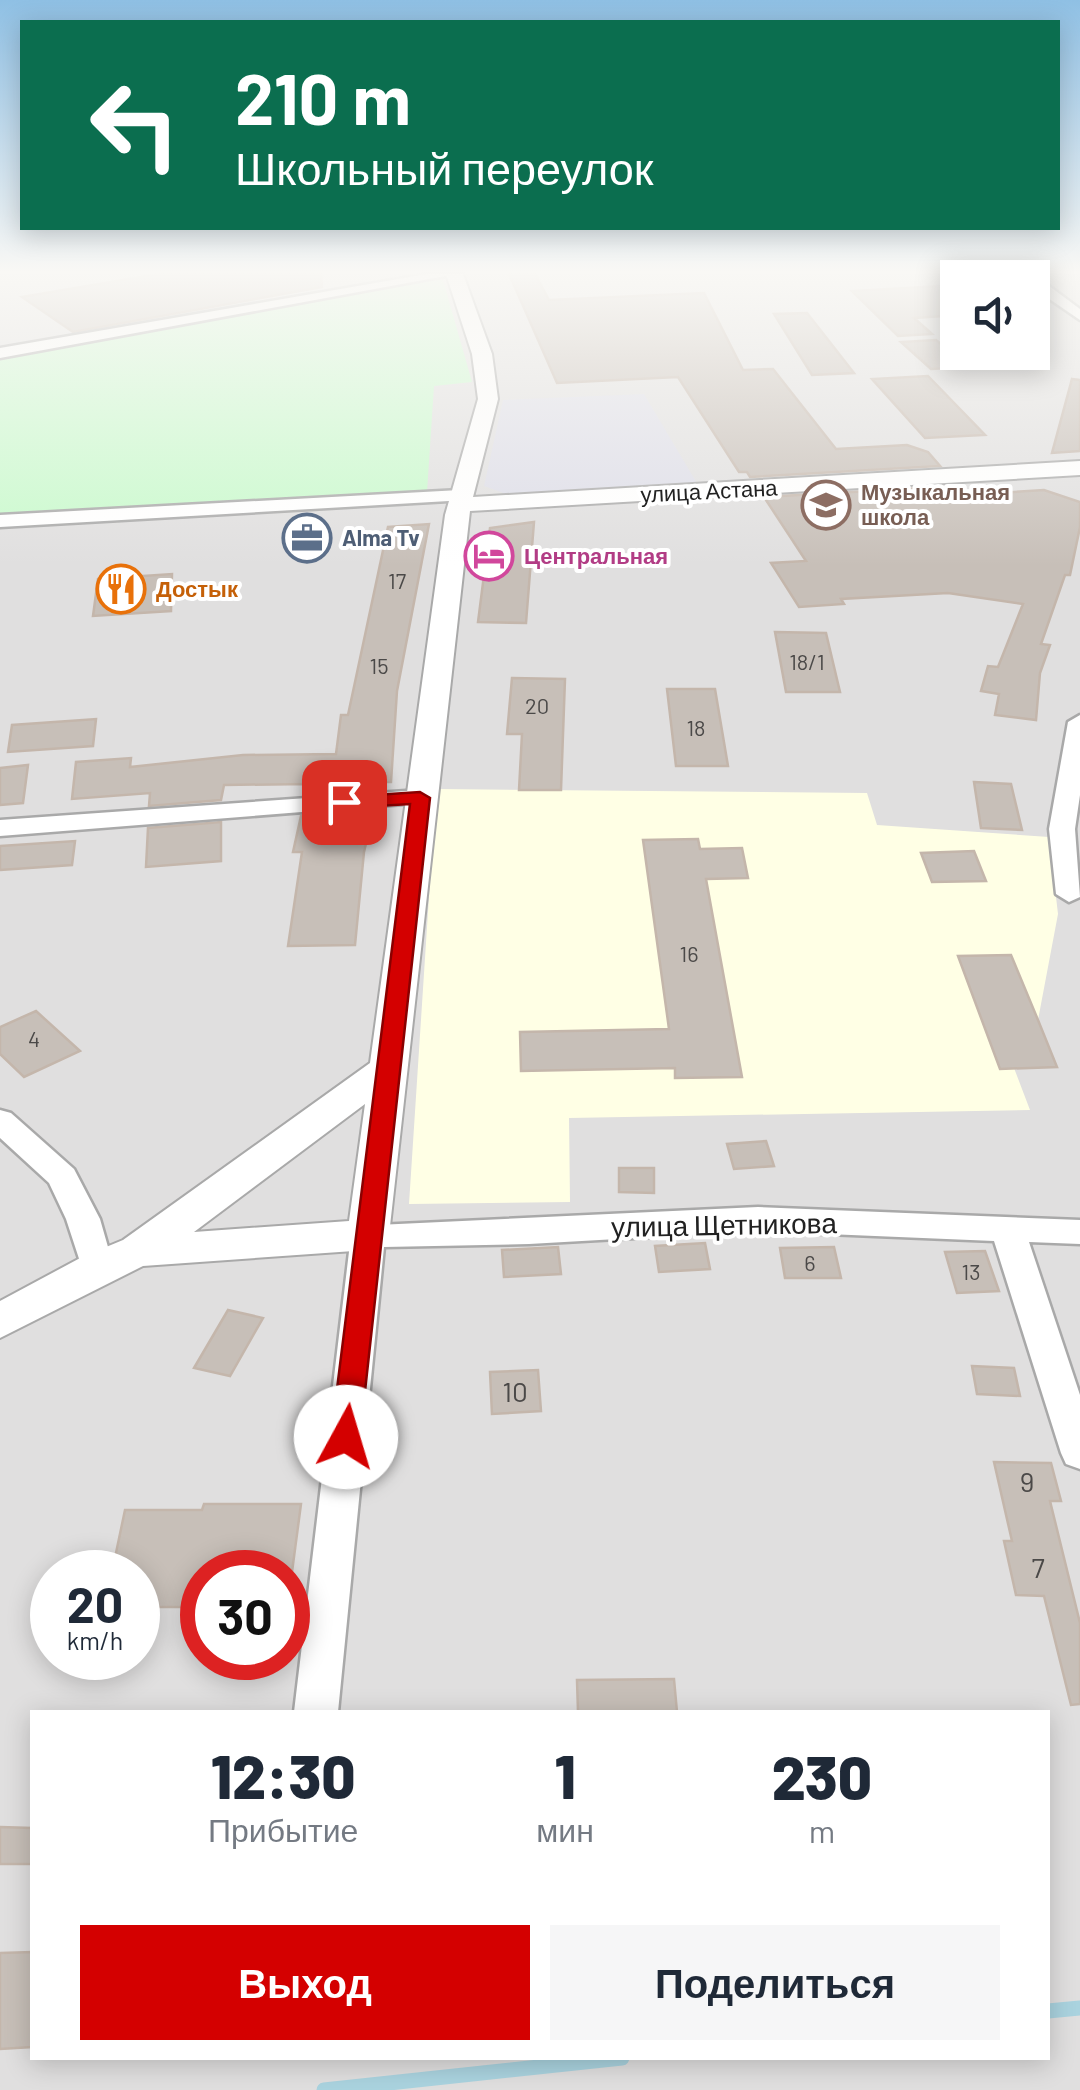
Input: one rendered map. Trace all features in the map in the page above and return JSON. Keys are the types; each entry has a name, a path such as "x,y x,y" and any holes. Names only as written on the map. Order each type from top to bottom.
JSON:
{"street":[{"path":"316,1710 386,1068 459,506 488,399 483,372"},
{"name":"улица Астана","path":"0,542 459,506 1080,468"},
{"name":"улица Астана","path":"0,521 459,506"},
{"path":"1068,894 1062,829 1079,735"},
{"path":"0,828 420,798"},
{"path":"0,1321 97,1268 138,1251 386,1068"},
{"path":"0,1120 62,1177 83,1219 97,1268"},
{"name":"улица Щетникова","path":"368,1234 528,1232 758,1219 1080,1232"},
{"path":"1008,1231 1080,1453"},
{"path":"138,1251 368,1234"}],"shaded area":[{"path":"0,372 1080,372 1080,2090 0,2090"},
{"path":"644,394 698,485 509,495 484,486 503,400"},
{"path":"436,789 867,793 877,825 1049,837 1058,914 1038,1020 1057,1067 1014,1068 1030,1110 569,1118 570,1202 409,1204"}],"green space":[{"path":"0,372 469,372 472,382 434,386 427,492 0,518"}],"building":[{"path":"552,372 775,372 836,449 907,445 928,452 940,466 750,477 747,472 739,472 678,377 557,383"},
{"path":"810,372 854,373 812,375"},
{"path":"928,376 985,435 925,438 872,379"},
{"path":"1072,379 1080,380 1080,451 1052,453"},
{"path":"958,486 966,495 1044,490 1080,502 1080,527 1070,575 1065,575 1041,644 1050,645 1040,673 1036,720 995,715 999,694 981,691 988,666 998,667 1023,604 948,593 841,599 844,604 799,607 771,563 806,561 764,497"},
{"path":"534,522 526,623 478,622 490,528"},
{"path":"429,524 397,691 391,782 378,782 377,789 306,794 308,784 224,785 221,800 149,806 150,793 72,799 76,762 131,758 130,767 243,755 336,754 341,715 348,715 388,527"},
{"path":"172,574 171,611 93,616 98,579"},
{"path":"775,632 826,633 840,692 786,692"},
{"path":"512,678 565,679 561,790 519,790 522,734 507,734"},
{"path":"667,689 715,689 728,766 676,766"},
{"path":"96,719 93,746 8,752 12,725"},
{"path":"28,765 23,803 0,805 0,768"},
{"path":"974,782 1011,784 1022,830 981,828"},
{"path":"374,810 364,852 355,945 288,946 302,852 293,852 301,816"},
{"path":"221,822 221,861 146,867 148,828"},
{"path":"698,839 700,849 742,848 748,878 706,879 742,1077 675,1078 675,1068 521,1071 520,1032 669,1029 643,840"},
{"path":"75,841 72,865 0,870 0,846"},
{"path":"974,851 986,881 932,882 921,853"},
{"path":"1011,955 1057,1067 1000,1069 958,956"},
{"path":"36,1011 80,1051 24,1077 0,1054 0,1027"},
{"path":"766,1141 774,1166 734,1169 727,1144"},
{"path":"619,1168 654,1168 654,1193 619,1192"},
{"path":"705,1243 710,1269 659,1272 655,1246"},
{"path":"558,1247 561,1274 504,1277 502,1250"},
{"path":"834,1247 841,1278 785,1278 780,1248"},
{"path":"985,1251 999,1291 957,1293 945,1252"},
{"path":"228,1310 263,1318 230,1376 194,1368"},
{"path":"972,1366 1014,1368 1020,1396 977,1394"},
{"path":"538,1370 541,1411 492,1414 490,1372"},
{"path":"994,1462 1051,1463 1061,1501 1050,1501 1080,1623 1080,1704 1071,1705 1044,1596 1016,1595 1004,1541 1012,1541"},
{"path":"204,1504 301,1504 295,1550 180,1550 180,1607 160,1607 160,1550 117,1550 125,1510 202,1510"},
{"path":"674,1679 677,1710 578,1710 577,1680"},
{"path":"0,1827 30,1828 30,1864 0,1864"},
{"path":"30,1952 30,2047 0,2049 0,1953"}],"waterway":[{"path":"1050,2011 1080,2008"},
{"path":"324,2090 603,2060"}],"place":[{"name":"Музыкальная школа","path":"826,505"},
{"name":"Alma Tv","path":"307,538"},
{"name":"Центральная","path":"489,556"},
{"name":"Достык","path":"121,589"}],"route":[{"path":"344,802 420,798 346,1437"}]}
